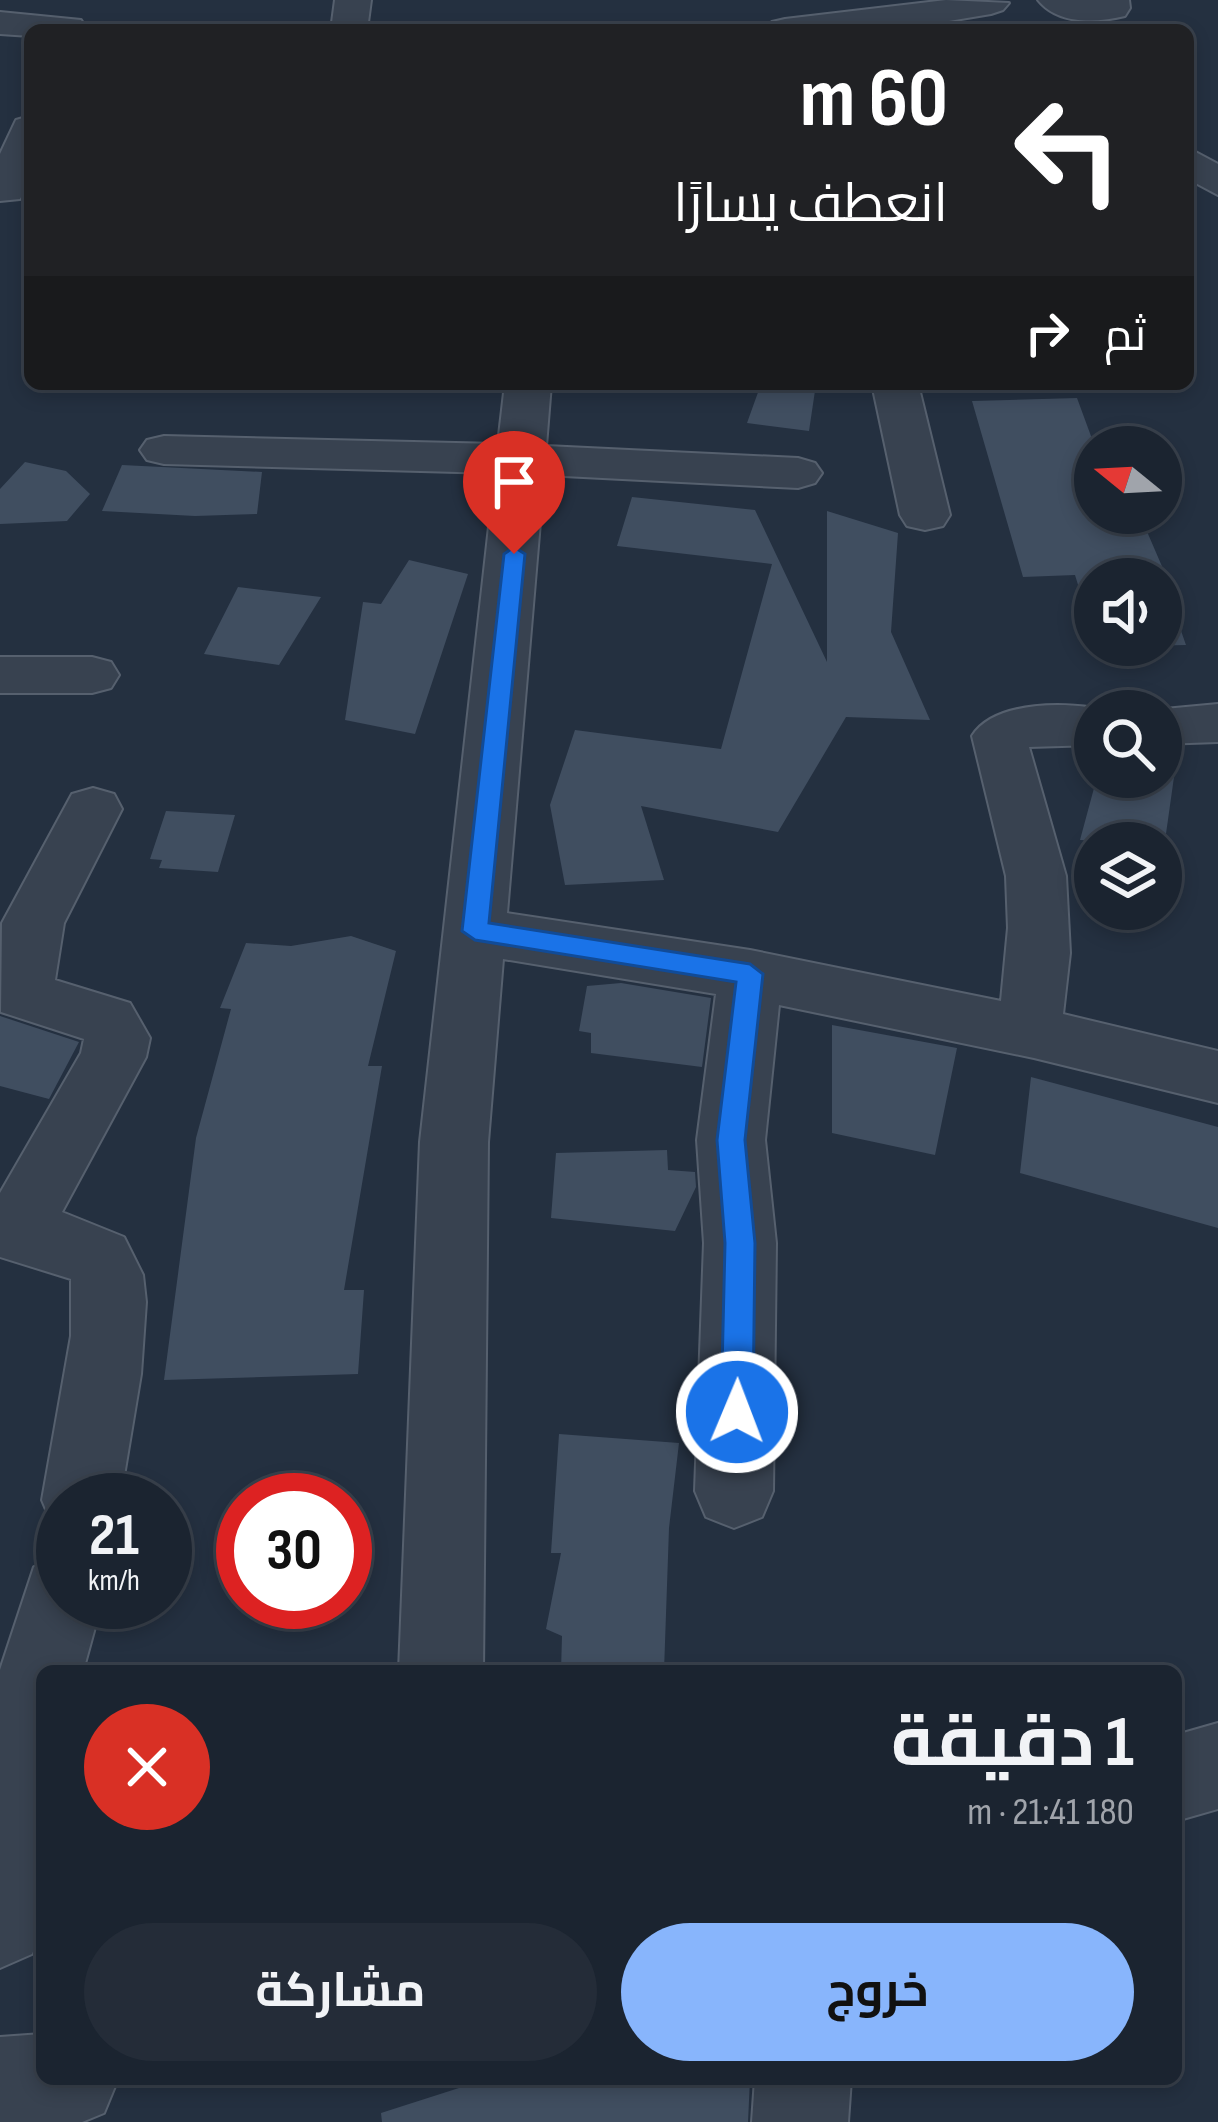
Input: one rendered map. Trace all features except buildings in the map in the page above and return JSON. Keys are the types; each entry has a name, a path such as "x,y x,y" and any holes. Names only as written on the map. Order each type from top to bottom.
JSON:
{"street":[{"path":"1057,0 1077,10 1112,8 1111,0"},
{"path":"856,24 989,2 1016,24"},
{"path":"0,23 72,19"},
{"path":"1194,138 1218,183"},
{"path":"12,191 24,149"},
{"path":"441,1665 454,1142 528,390"},
{"path":"897,390 925,515"},
{"path":"164,449 524,459 798,473"},
{"path":"0,675 92,675"},
{"path":"1182,724 1218,723"},
{"path":"1028,1030 1042,940 1027,831 1000,753 1000,736 1016,728 1074,727"},
{"path":"85,1473 108,1333 109,1274 101,1260 86,1251 9,1233 113,1057 117,1038 107,1022 24,995 20,972 28,938 93,809"},
{"path":"475,931 750,974 1028,1030 1218,1076"},
{"path":"734,1491 740,1243 731,1140 750,974"},
{"path":"43,1665 53,1629"},
{"path":"0,1922 36,1691"},
{"path":"1182,1776 1218,1766"},
{"path":"0,2085 36,2082"},
{"path":"800,2122 803,2085"}],"route":[{"path":"514,554 475,931 750,974 731,1140 740,1243 737,1412"}]}
